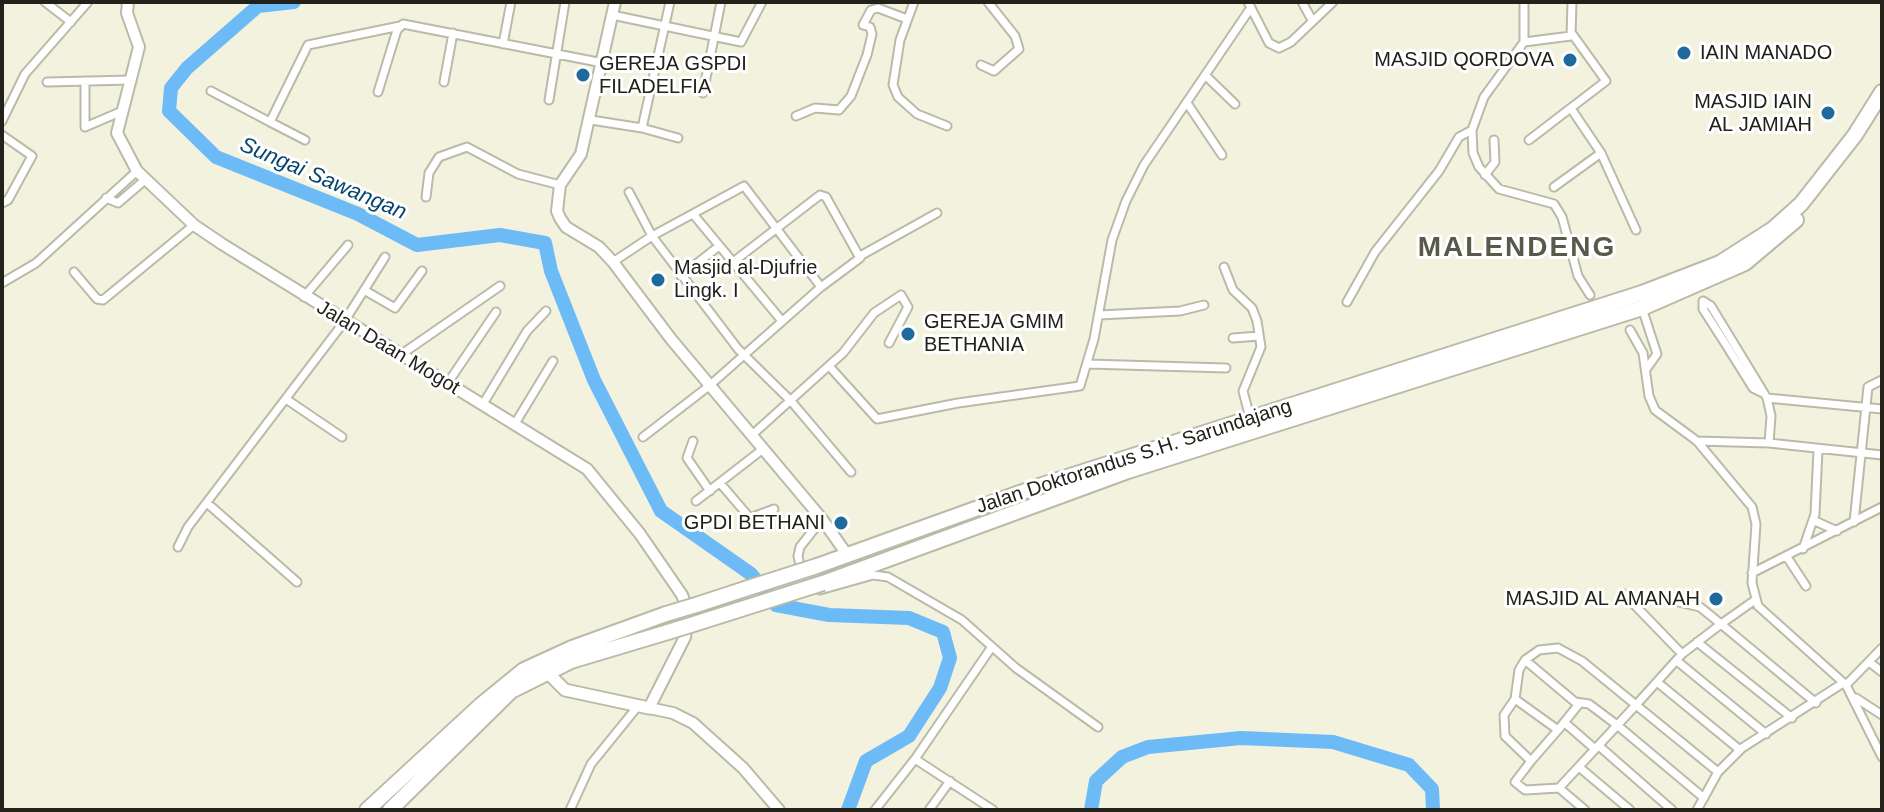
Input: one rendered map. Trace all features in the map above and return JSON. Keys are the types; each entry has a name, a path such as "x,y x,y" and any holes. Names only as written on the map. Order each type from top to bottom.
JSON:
{"highway":[{"name":"Jalan Doktorandus S.H. Sarundajang","path":"390,810 501,699 542,667 668,632 823,583 1209,439 1251,420 1642,293 1720,263 1773,229 1801,204 1855,135 1882,92"},
{"name":"Jalan Doktorandus S.H. Sarundajang","path":"367,810 481,705 542,667 666,614 848,556 1028,490 1209,439 1642,308 1694,288 1745,263 1780,237 1831,182 1882,110"}],"main road":[{"name":"Jalan Daan Mogot","path":"128,2 127,13 139,47 132,80 120,112 119,139 142,175 194,225 344,322 516,422 587,469 640,534 685,601 689,618 685,637 643,707"},
{"path":"615,2 591,120 581,154 560,185 557,211 562,222 599,247 613,262 709,386 822,519 848,556"},
{"path":"542,667 565,690 673,713"},
{"path":"658,683 661,703 693,723 721,747 779,810"}],"street":[{"path":"45,2 71,22"},
{"path":"2,121 25,74 88,2"},
{"path":"503,44 511,2"},
{"path":"549,100 565,2"},
{"path":"642,128 670,2"},
{"path":"703,93 721,2"},
{"path":"612,15 744,40 762,2"},
{"path":"914,2 894,65 895,91 917,114 947,126"},
{"path":"981,65 994,71 1019,49 1015,36 988,2"},
{"path":"1302,2 1312,20"},
{"path":"829,366 877,419 958,403 1075,389 1083,383 1110,249 1126,201 1144,165 1249,6 1269,43 1276,47 1291,42 1333,2"},
{"path":"1524,2 1524,42 1484,97 1472,130 1473,153 1485,175 1510,194 1554,204 1562,217 1578,276 1590,295"},
{"path":"1529,140 1606,81 1575,38 1572,2"},
{"path":"796,116 815,108 839,110 851,96 872,34 870,27 863,25 864,21 875,5 907,19"},
{"path":"270,122 308,45 410,24 603,63"},
{"path":"378,92 400,26"},
{"path":"444,82 453,33"},
{"path":"1524,42 1575,38"},
{"path":"1205,75 1235,104"},
{"path":"47,82 132,80"},
{"path":"85,81 85,127 120,112"},
{"path":"211,91 305,140"},
{"path":"1187,103 1222,155"},
{"path":"1572,110 1601,153 1636,230"},
{"path":"591,120 642,128 678,138"},
{"path":"1347,302 1375,252 1430,183 1459,137 1472,130"},
{"path":"2,135 32,156 8,200 2,203"},
{"path":"1485,175 1495,162 1494,140"},
{"path":"426,197 429,173 439,157 467,147 518,174 560,185"},
{"path":"1554,187 1601,153"},
{"path":"2,283 36,263 106,198 142,175"},
{"path":"106,198 118,203 142,175"},
{"path":"613,262 652,236 744,186 821,287"},
{"path":"629,192 652,236 681,276 745,354 791,401 851,472"},
{"path":"733,262 822,195 860,256"},
{"path":"643,437 709,386 860,256 937,213"},
{"path":"693,214 782,321"},
{"path":"74,272 97,299 103,300 194,225"},
{"path":"304,297 348,245"},
{"path":"681,276 719,246"},
{"path":"178,547 188,527 344,322 385,257"},
{"path":"1224,267 1239,298 1255,313 1259,355 1243,391 1251,420"},
{"path":"364,290 395,308 422,271"},
{"path":"399,356 500,286"},
{"path":"1694,288 1711,306 1761,387 1771,416 1769,443"},
{"path":"752,435 829,366 874,313 901,295 908,308 889,343"},
{"path":"1099,315 1180,311 1204,305"},
{"path":"1642,308 1657,354 1647,368"},
{"path":"483,404 527,331 546,311"},
{"path":"447,384 496,312"},
{"path":"1630,330 1647,368 1649,396 1655,410 1697,441 1752,507 1756,524 1753,601 1845,684 1854,696 1882,757"},
{"path":"1233,338 1259,336"},
{"path":"516,422 553,361"},
{"path":"1088,364 1226,368"},
{"path":"1854,522 1869,384 1882,380"},
{"path":"1764,395 1882,409"},
{"path":"286,399 342,437"},
{"path":"693,441 687,458 710,491"},
{"path":"1697,441 1769,443 1882,455"},
{"path":"696,501 763,449"},
{"path":"1803,549 1813,520 1818,450"},
{"path":"720,483 750,518 774,509"},
{"path":"207,503 297,582"},
{"path":"1752,573 1882,507"},
{"path":"822,519 800,547 798,556 800,566 820,590 882,575 962,620 991,648 1098,727"},
{"path":"1813,520 1837,531"},
{"path":"1787,557 1806,586"},
{"path":"879,562 912,592"},
{"path":"1624,594 1680,658 1766,734"},
{"path":"1666,599 1700,607 1816,703"},
{"path":"1579,704 1531,761 1516,785 1529,790 1559,788 1680,658 1753,601"},
{"path":"1697,642 1792,718"},
{"path":"875,810 915,759 991,648"},
{"path":"1531,761 1505,736 1504,715 1515,699 1519,670 1525,660 1539,650 1549,648 1570,653 1718,772"},
{"path":"1697,810 1718,772 1740,750 1845,684 1882,648"},
{"path":"1525,660 1579,704 1589,704 1617,725 1704,798"},
{"path":"1869,662 1882,672"},
{"path":"1657,682 1740,750"},
{"path":"1854,696 1882,715"},
{"path":"1515,699 1558,730"},
{"path":"570,810 591,764 643,707"},
{"path":"1565,723 1672,810"},
{"path":"915,759 993,810"},
{"path":"1579,767 1630,810"},
{"path":"929,810 950,781"},
{"path":"1559,788 1585,810"},
{"path":"975,810 981,802"}],"waterway":[{"name":"Sungai Sawangan","path":"294,2 258,6 187,68 171,88 169,111 216,157 358,214 417,245 500,235 545,243 551,271 594,380 661,511 751,574 776,605 829,615 909,618 943,632 950,658 940,688 909,736 866,761 848,810"},
{"name":"Sungai Sawangan","path":"1091,810 1096,781 1122,757 1148,747 1241,738 1333,742 1409,765 1432,789 1433,810"}],"place":[{"name":"IAIN MANADO","path":"1684,53"},
{"name":"MASJID QORDOVA","path":"1570,60"},
{"name":"GEREJA GSPDI FILADELFIA","path":"583,75"},
{"name":"MASJID IAIN AL JAMIAH","path":"1828,113"},
{"name":"Masjid al-Djufrie Lingk. I","path":"658,280"},
{"name":"GEREJA GMIM BETHANIA","path":"908,334"},
{"name":"GPDI BETHANI","path":"841,523"},
{"name":"MASJID AL AMANAH","path":"1716,599"}],"district":[{"name":"MALENDENG","path":"1517,248"}]}
